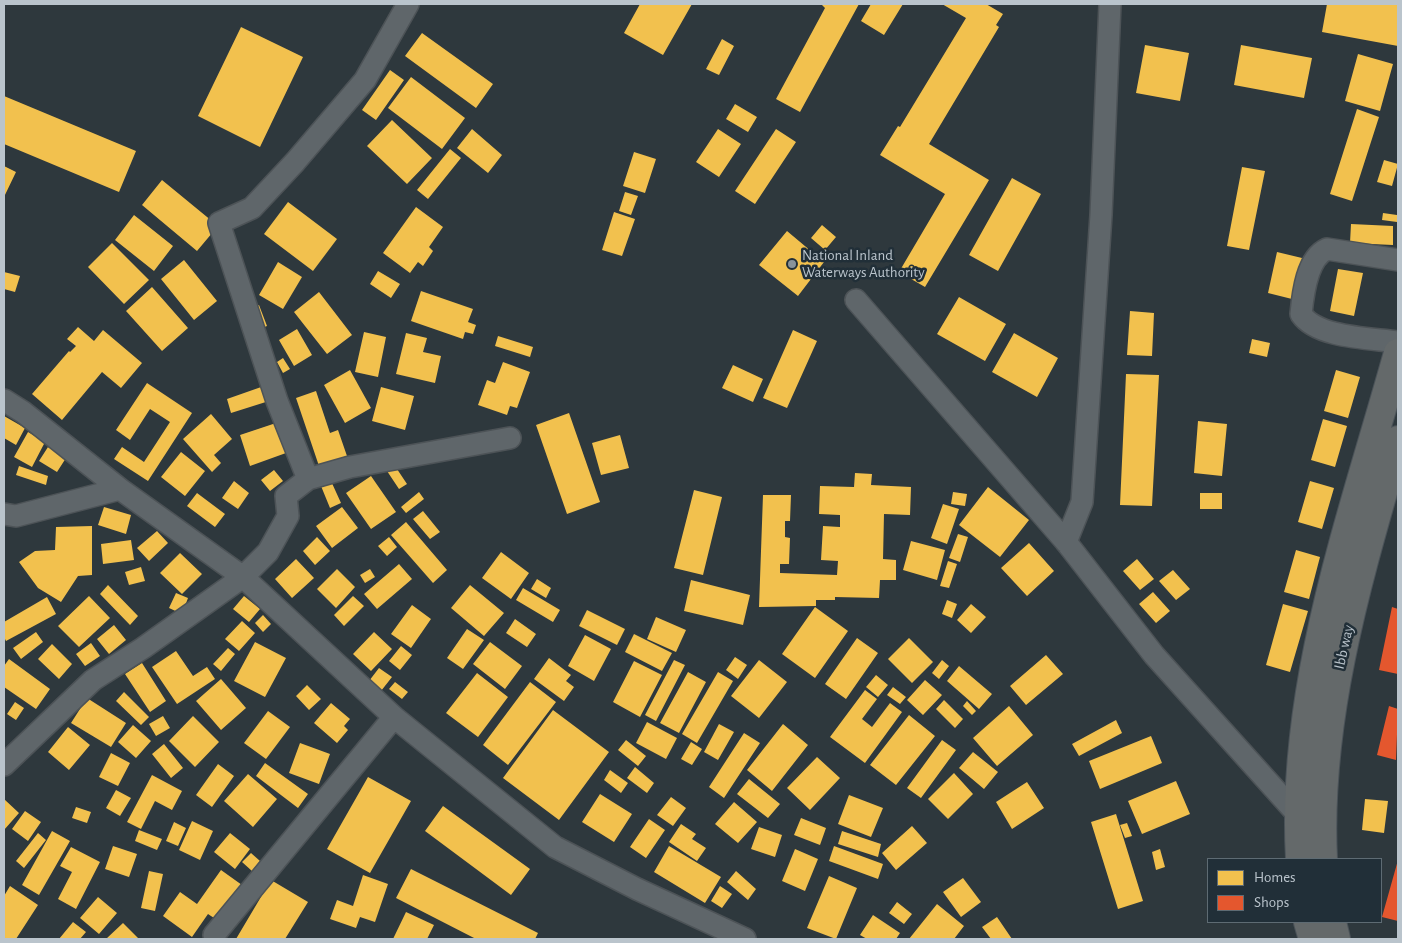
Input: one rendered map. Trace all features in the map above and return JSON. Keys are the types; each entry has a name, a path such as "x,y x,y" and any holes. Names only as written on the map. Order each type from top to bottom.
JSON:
{"highway":[{"path":"1300,858 1309,814 1301,755 1313,671 1335,578 1398,353"},
{"name":"Ibb way","path":"1323,858 1309,814 1325,756 1338,669 1358,583 1398,440"},
{"path":"1308,923 1313,939"},
{"path":"1332,923 1336,939"}],"street":[{"path":"308,479 277,401 219,223 252,208 295,162 364,80 408,4"},
{"path":"1066,542 1082,502 1101,215 1110,4"},
{"path":"1398,260 1327,249 1318,253 1312,264 1301,314 1307,323 1323,330 1398,342"},
{"path":"856,300 1066,542 1154,654 1309,814"},
{"path":"4,400 23,412 120,489 242,576 394,717 555,847 637,890 744,939"},
{"path":"4,765 93,680 143,648 242,576 268,552 288,516 286,496 308,479 350,467 510,438"},
{"path":"4,514 16,516 120,489"},
{"path":"214,934 394,717"}],"building: Homes":[{"path":"640,4 692,4 663,55 624,33"},
{"path":"821,4 859,4 800,112 776,99 825,8"},
{"path":"871,4 903,4 884,35 861,21"},
{"path":"942,4 986,4 1003,14 996,25 999,27 929,144 989,180 925,287 899,272 945,194 880,155 898,126 900,127 966,18"},
{"path":"1327,4 1398,4 1398,46 1322,32"},
{"path":"241,27 303,57 260,147 198,116"},
{"path":"422,33 493,84 476,108 405,56"},
{"path":"722,39 734,46 719,75 706,69"},
{"path":"1145,45 1189,53 1180,101 1136,93"},
{"path":"1241,45 1312,58 1304,98 1234,85"},
{"path":"1358,54 1393,64 1380,111 1345,101"},
{"path":"390,70 404,80 376,120 362,110"},
{"path":"411,77 465,118 442,149 388,108"},
{"path":"4,96 136,151 119,192 4,144"},
{"path":"735,104 757,117 748,132 726,119"},
{"path":"1357,109 1379,117 1352,201 1330,194"},
{"path":"392,120 432,158 407,184 367,146"},
{"path":"472,129 502,155 488,173 457,148"},
{"path":"718,129 741,144 719,177 696,162"},
{"path":"776,129 796,142 755,204 735,191"},
{"path":"450,149 461,158 428,199 417,190"},
{"path":"634,152 656,159 645,193 623,186"},
{"path":"1384,160 1398,164 1392,186 1377,182"},
{"path":"4,166 16,172 4,197"},
{"path":"1242,167 1265,171 1249,250 1227,246"},
{"path":"1012,178 1041,194 998,271 969,255"},
{"path":"162,180 218,226 197,251 142,205"},
{"path":"625,192 638,196 631,215 619,211"},
{"path":"288,202 337,239 313,271 264,234"},
{"path":"416,207 443,227 429,247 433,251 423,266 418,262 410,273 383,253"},
{"path":"614,212 635,219 622,256 602,250"},
{"path":"1383,213 1397,215 1397,222 1382,220"},
{"path":"134,215 173,246 154,271 115,240"},
{"path":"1351,224 1393,226 1393,245 1350,243"},
{"path":"822,225 836,237 825,250 811,238"},
{"name":"National Inland Waterways Authority","path":"787,231 824,262 798,296 759,265"},
{"path":"112,243 149,280 124,304 88,267"},
{"path":"1277,252 1302,258 1292,299 1268,293"},
{"path":"184,260 217,301 194,320 161,279"},
{"path":"278,262 302,277 283,309 259,295"},
{"path":"1338,269 1363,273 1354,316 1330,311"},
{"path":"378,271 400,284 391,298 370,284"},
{"path":"4,272 20,276 15,292 4,289"},
{"path":"152,287 188,328 162,351 126,311"},
{"path":"421,291 473,309 468,322 476,325 473,334 465,332 463,339 411,321"},
{"path":"319,292 352,335 327,354 294,312"},
{"path":"959,297 1006,324 985,361 937,334"},
{"path":"259,305 267,326 257,330 249,309"},
{"path":"1130,311 1154,313 1152,356 1127,355"},
{"path":"78,327 94,341 103,330 142,363 121,388 102,372 62,420 32,394 69,351 76,346 67,339"},
{"path":"297,329 312,355 294,366 279,340"},
{"path":"793,330 817,341 787,408 763,398"},
{"path":"364,332 386,337 378,377 355,372"},
{"path":"406,333 427,338 423,352 441,356 435,383 396,374"},
{"path":"1014,333 1058,358 1037,397 992,372"},
{"path":"498,336 533,347 530,357 495,346"},
{"path":"1252,339 1270,343 1267,357 1249,353"},
{"path":"283,358 290,369 283,373 277,362"},
{"path":"503,362 530,372 517,408 510,406 507,415 478,405 487,380 495,383"},
{"path":"733,365 763,379 753,402 722,388"},
{"path":"350,370 371,408 345,423 324,385"},
{"path":"1336,370 1360,377 1348,418 1324,411"},
{"path":"1126,374 1159,375 1152,506 1120,505"},
{"path":"147,383 192,413 148,481 114,459 122,447 144,462 170,422 150,409 130,440 116,430"},
{"path":"264,386 269,401 231,413 227,399"},
{"path":"381,387 414,396 405,430 372,421"},
{"path":"316,391 330,433 338,430 347,456 319,466 296,398"},
{"path":"569,413 600,502 567,514 536,425"},
{"path":"211,414 232,439 214,455 221,463 212,472 183,439"},
{"path":"4,416 25,428 16,445 4,438"},
{"path":"1323,419 1347,426 1335,467 1311,460"},
{"path":"1198,421 1227,424 1222,476 1194,473"},
{"path":"276,423 286,453 250,466 240,435"},
{"path":"28,432 45,442 32,467 14,457"},
{"path":"620,435 629,468 601,475 592,443"},
{"path":"48,447 66,458 57,472 39,461"},
{"path":"181,452 205,471 185,496 161,477"},
{"path":"19,466 48,476 46,485 16,475"},
{"path":"395,466 407,484 399,489 387,471"},
{"path":"274,470 283,481 270,491 261,480"},
{"path":"855,473 872,474 871,485 911,487 910,515 884,514 883,559 896,560 896,580 880,580 879,598 835,597 835,600 816,600 816,606 759,607 763,495 791,495 790,521 785,521 785,537 790,538 789,564 780,564 780,573 837,575 838,561 821,560 823,526 840,527 840,515 819,514 820,486 854,487"},
{"path":"371,476 396,512 371,529 346,493"},
{"path":"234,481 249,493 238,509 222,498"},
{"path":"331,481 341,503 330,508 321,486"},
{"path":"1310,481 1334,488 1322,529 1298,522"},
{"path":"988,487 1029,520 1000,557 959,525"},
{"path":"694,490 722,497 703,575 674,568"},
{"path":"419,492 424,499 406,513 401,507"},
{"path":"953,492 967,494 965,506 951,504"},
{"path":"197,493 225,514 215,527 187,506"},
{"path":"1200,493 1222,493 1222,509 1200,509"},
{"path":"943,504 959,509 947,544 931,538"},
{"path":"104,507 131,515 126,534 98,525"},
{"path":"342,507 358,528 332,548 316,526"},
{"path":"423,511 440,532 430,539 413,519"},
{"path":"406,522 447,570 433,583 391,535"},
{"path":"92,526 92,575 78,576 61,602 38,588 19,562 35,551 55,550 56,527"},
{"path":"157,531 168,543 149,561 137,548"},
{"path":"958,534 968,537 960,562 949,558"},
{"path":"317,537 330,551 315,565 303,551"},
{"path":"389,537 397,547 387,556 378,546"},
{"path":"131,540 134,560 103,564 101,544"},
{"path":"911,541 945,550 937,580 903,570"},
{"path":"1029,543 1054,571 1027,596 1001,568"},
{"path":"1296,550 1320,557 1309,599 1284,592"},
{"path":"501,552 529,573 511,599 482,578"},
{"path":"180,553 202,574 182,594 160,573"},
{"path":"296,559 314,578 292,598 275,579"},
{"path":"1137,559 1154,579 1140,590 1123,571"},
{"path":"948,561 957,564 949,588 940,586"},
{"path":"399,564 412,579 377,609 364,594"},
{"path":"141,567 145,581 129,585 125,572"},
{"path":"337,569 355,587 336,608 317,589"},
{"path":"370,569 375,577 365,583 360,575"},
{"path":"1173,570 1190,589 1176,600 1159,581"},
{"path":"537,579 551,588 546,598 531,589"},
{"path":"691,580 750,595 743,625 684,611"},
{"path":"108,585 138,616 130,625 100,594"},
{"path":"470,585 504,613 484,636 451,608"},
{"path":"523,588 560,610 553,622 516,600"},
{"path":"1153,592 1170,611 1156,623 1139,604"},
{"path":"176,593 188,598 182,614 169,608"},
{"path":"89,596 110,618 79,647 58,626"},
{"path":"244,596 260,609 249,622 233,609"},
{"path":"353,596 364,606 344,626 334,615"},
{"path":"47,597 56,614 6,641 4,637 4,622"},
{"path":"947,600 957,604 952,618 942,614"},
{"path":"971,604 986,617 971,633 957,620"},
{"path":"1283,604 1308,611 1290,672 1266,665"},
{"path":"412,605 431,619 411,648 391,634"},
{"path":"815,607 848,631 815,678 782,654"},
{"path":"587,610 625,629 617,645 579,626"},
{"path":"263,615 271,624 263,632 255,623"},
{"path":"656,617 686,630 676,652 647,639"},
{"path":"515,619 536,634 527,647 506,633"},
{"path":"242,621 255,633 239,651 225,639"},
{"path":"114,625 126,640 109,654 97,639"},
{"path":"467,629 484,640 463,669 447,658"},
{"path":"36,632 43,642 21,659 13,648"},
{"path":"374,632 392,649 371,671 353,654"},
{"path":"634,634 672,653 662,671 625,652"},
{"path":"585,635 611,649 594,681 568,666"},
{"path":"857,638 878,653 846,699 825,684"},
{"path":"909,638 933,662 912,683 888,659"},
{"path":"255,642 286,658 265,697 234,681"},
{"path":"490,642 522,666 505,689 473,664"},
{"path":"91,643 100,656 85,666 76,654"},
{"path":"52,644 72,664 59,679 38,659"},
{"path":"401,646 412,655 400,670 389,661"},
{"path":"228,648 235,654 221,671 213,664"},
{"path":"176,651 193,676 207,667 215,679 177,704 152,667"},
{"path":"1046,655 1063,674 1026,705 1010,686"},
{"path":"735,657 747,665 738,679 726,670"},
{"path":"549,658 571,675 566,681 574,687 564,701 534,679"},
{"path":"9,659 50,689 36,709 4,687 4,666"},
{"path":"674,660 685,665 656,721 645,715"},
{"path":"759,660 787,682 759,718 731,696"},
{"path":"942,660 949,666 939,679 932,673"},
{"path":"634,661 662,675 640,717 613,702"},
{"path":"142,663 166,701 150,712 125,674"},
{"path":"959,666 992,694 979,709 947,681"},
{"path":"379,668 392,677 381,691 369,681"},
{"path":"688,672 706,682 679,733 660,723"},
{"path":"718,672 733,681 697,743 682,734"},
{"path":"477,673 508,697 478,737 446,713"},
{"path":"876,675 888,685 878,697 866,687"},
{"path":"221,679 246,708 221,730 196,701"},
{"path":"925,680 942,695 923,715 907,700"},
{"path":"395,682 408,692 402,699 389,689"},
{"path":"530,682 556,702 508,765 483,745"},
{"path":"307,685 321,699 309,710 296,696"},
{"path":"893,687 906,697 900,704 887,695"},
{"path":"865,690 877,699 862,719 872,727 890,703 902,712 865,763 830,737"},
{"path":"124,692 149,717 141,725 116,701"},
{"path":"87,698 126,723 111,747 71,723"},
{"path":"944,700 963,719 955,728 936,709"},
{"path":"967,701 976,711 972,715 963,706"},
{"path":"15,702 24,708 16,720 7,714"},
{"path":"331,703 350,719 344,726 348,730 337,743 314,723"},
{"path":"1009,706 1033,735 997,766 973,738"},
{"path":"553,710 609,752 559,820 503,778"},
{"path":"268,711 290,727 266,759 244,743"},
{"path":"909,715 935,736 896,785 870,765"},
{"path":"163,716 170,728 156,736 149,724"},
{"path":"193,716 219,742 195,767 169,741"},
{"path":"1116,720 1122,733 1079,756 1072,744"},
{"path":"647,722 677,738 666,759 636,743"},
{"path":"719,724 734,732 718,760 704,752"},
{"path":"783,724 808,745 772,791 747,770"},
{"path":"133,725 151,741 136,758 118,742"},
{"path":"68,727 90,745 69,770 48,752"},
{"path":"744,733 760,743 724,798 709,787"},
{"path":"1151,736 1162,763 1100,789 1089,761"},
{"path":"626,740 646,756 638,766 618,750"},
{"path":"942,740 956,750 921,798 907,788"},
{"path":"691,742 702,749 692,765 681,759"},
{"path":"300,743 330,754 319,784 289,773"},
{"path":"164,744 183,768 171,778 152,754"},
{"path":"973,752 998,772 984,789 959,768"},
{"path":"111,753 130,763 118,786 99,777"},
{"path":"817,757 840,778 810,810 787,788"},
{"path":"265,763 308,794 298,808 256,776"},
{"path":"218,764 234,776 212,807 196,795"},
{"path":"635,767 654,783 647,793 627,778"},
{"path":"610,770 628,783 621,793 604,780"},
{"path":"954,773 973,794 948,819 928,799"},
{"path":"248,774 277,799 253,827 224,801"},
{"path":"152,775 182,791 172,810 155,801 141,829 127,822"},
{"path":"368,777 411,801 370,873 327,849"},
{"path":"749,779 780,804 768,818 737,794"},
{"path":"1176,781 1190,814 1142,834 1128,801"},
{"path":"1027,782 1044,808 1012,829 996,802"},
{"path":"116,790 131,798 120,816 106,808"},
{"path":"600,794 632,814 614,842 582,822"},
{"path":"849,795 883,808 871,837 838,824"},
{"path":"671,797 686,808 673,826 657,815"},
{"path":"4,799 19,813 4,830"},
{"path":"1365,799 1388,801 1384,833 1362,830"},
{"path":"734,802 757,822 738,843 715,824"},
{"path":"443,806 530,869 511,895 425,831"},
{"path":"76,807 91,812 87,823 72,818"},
{"path":"25,811 41,822 28,841 12,829"},
{"path":"1116,814 1143,901 1118,909 1091,822"},
{"path":"801,818 826,828 820,845 794,835"},
{"path":"649,819 665,830 646,858 630,847"},
{"path":"192,821 213,831 200,860 179,850"},
{"path":"174,822 186,828 178,846 166,841"},
{"path":"1127,823 1132,836 1125,838 1120,825"},
{"path":"681,824 696,834 692,839 706,848 697,861 669,842"},
{"path":"912,826 927,843 896,870 882,853"},
{"path":"759,827 782,835 775,857 751,849"},
{"path":"139,830 162,839 157,850 135,841"},
{"path":"52,831 70,841 39,895 22,885"},
{"path":"842,831 881,844 878,857 838,844"},
{"path":"38,833 46,840 24,868 16,861"},
{"path":"230,833 250,849 235,869 214,852"},
{"path":"113,846 137,854 129,877 105,869"},
{"path":"669,846 721,877 705,903 654,872"},
{"path":"834,846 883,864 878,879 829,861"},
{"path":"71,847 100,862 76,909 58,899 72,872 60,866"},
{"path":"795,849 818,859 805,891 782,881"},
{"path":"1160,849 1165,867 1156,870 1152,852"},
{"path":"251,853 260,861 252,871 242,862"},
{"path":"411,869 538,933 535,939 476,939 396,898"},
{"path":"221,870 242,885 217,920 208,914 192,937 163,916 180,892 197,904"},
{"path":"149,871 163,874 155,911 141,908"},
{"path":"736,871 756,889 748,900 727,882"},
{"path":"363,875 388,884 375,922 360,917 356,928 330,919 337,900 353,906"},
{"path":"829,876 857,888 836,939 807,928"},
{"path":"963,878 981,902 961,917 943,892"},
{"path":"271,880 308,902 285,939 236,939"},
{"path":"10,886 38,905 16,939 4,938 4,896"},
{"path":"720,886 732,894 722,908 711,901"},
{"path":"98,897 117,913 99,934 80,918"},
{"path":"897,902 912,914 904,924 889,913"},
{"path":"937,904 964,926 954,939 909,939"},
{"path":"406,912 434,925 427,939 393,939"},
{"path":"873,915 900,933 896,939 867,939 860,935"},
{"path":"997,917 1012,939 991,939 982,927"},
{"path":"73,922 86,932 80,939 59,939"},
{"path":"123,923 139,939 106,939"}],"building: Shops":[{"path":"1392,607 1398,609 1398,674 1379,670"},
{"path":"1389,706 1398,709 1396,760 1377,755"},
{"path":"1398,860 1398,921 1382,917"}],"place":[{"name":"National Inland Waterways Authority","path":"792,264"}]}
